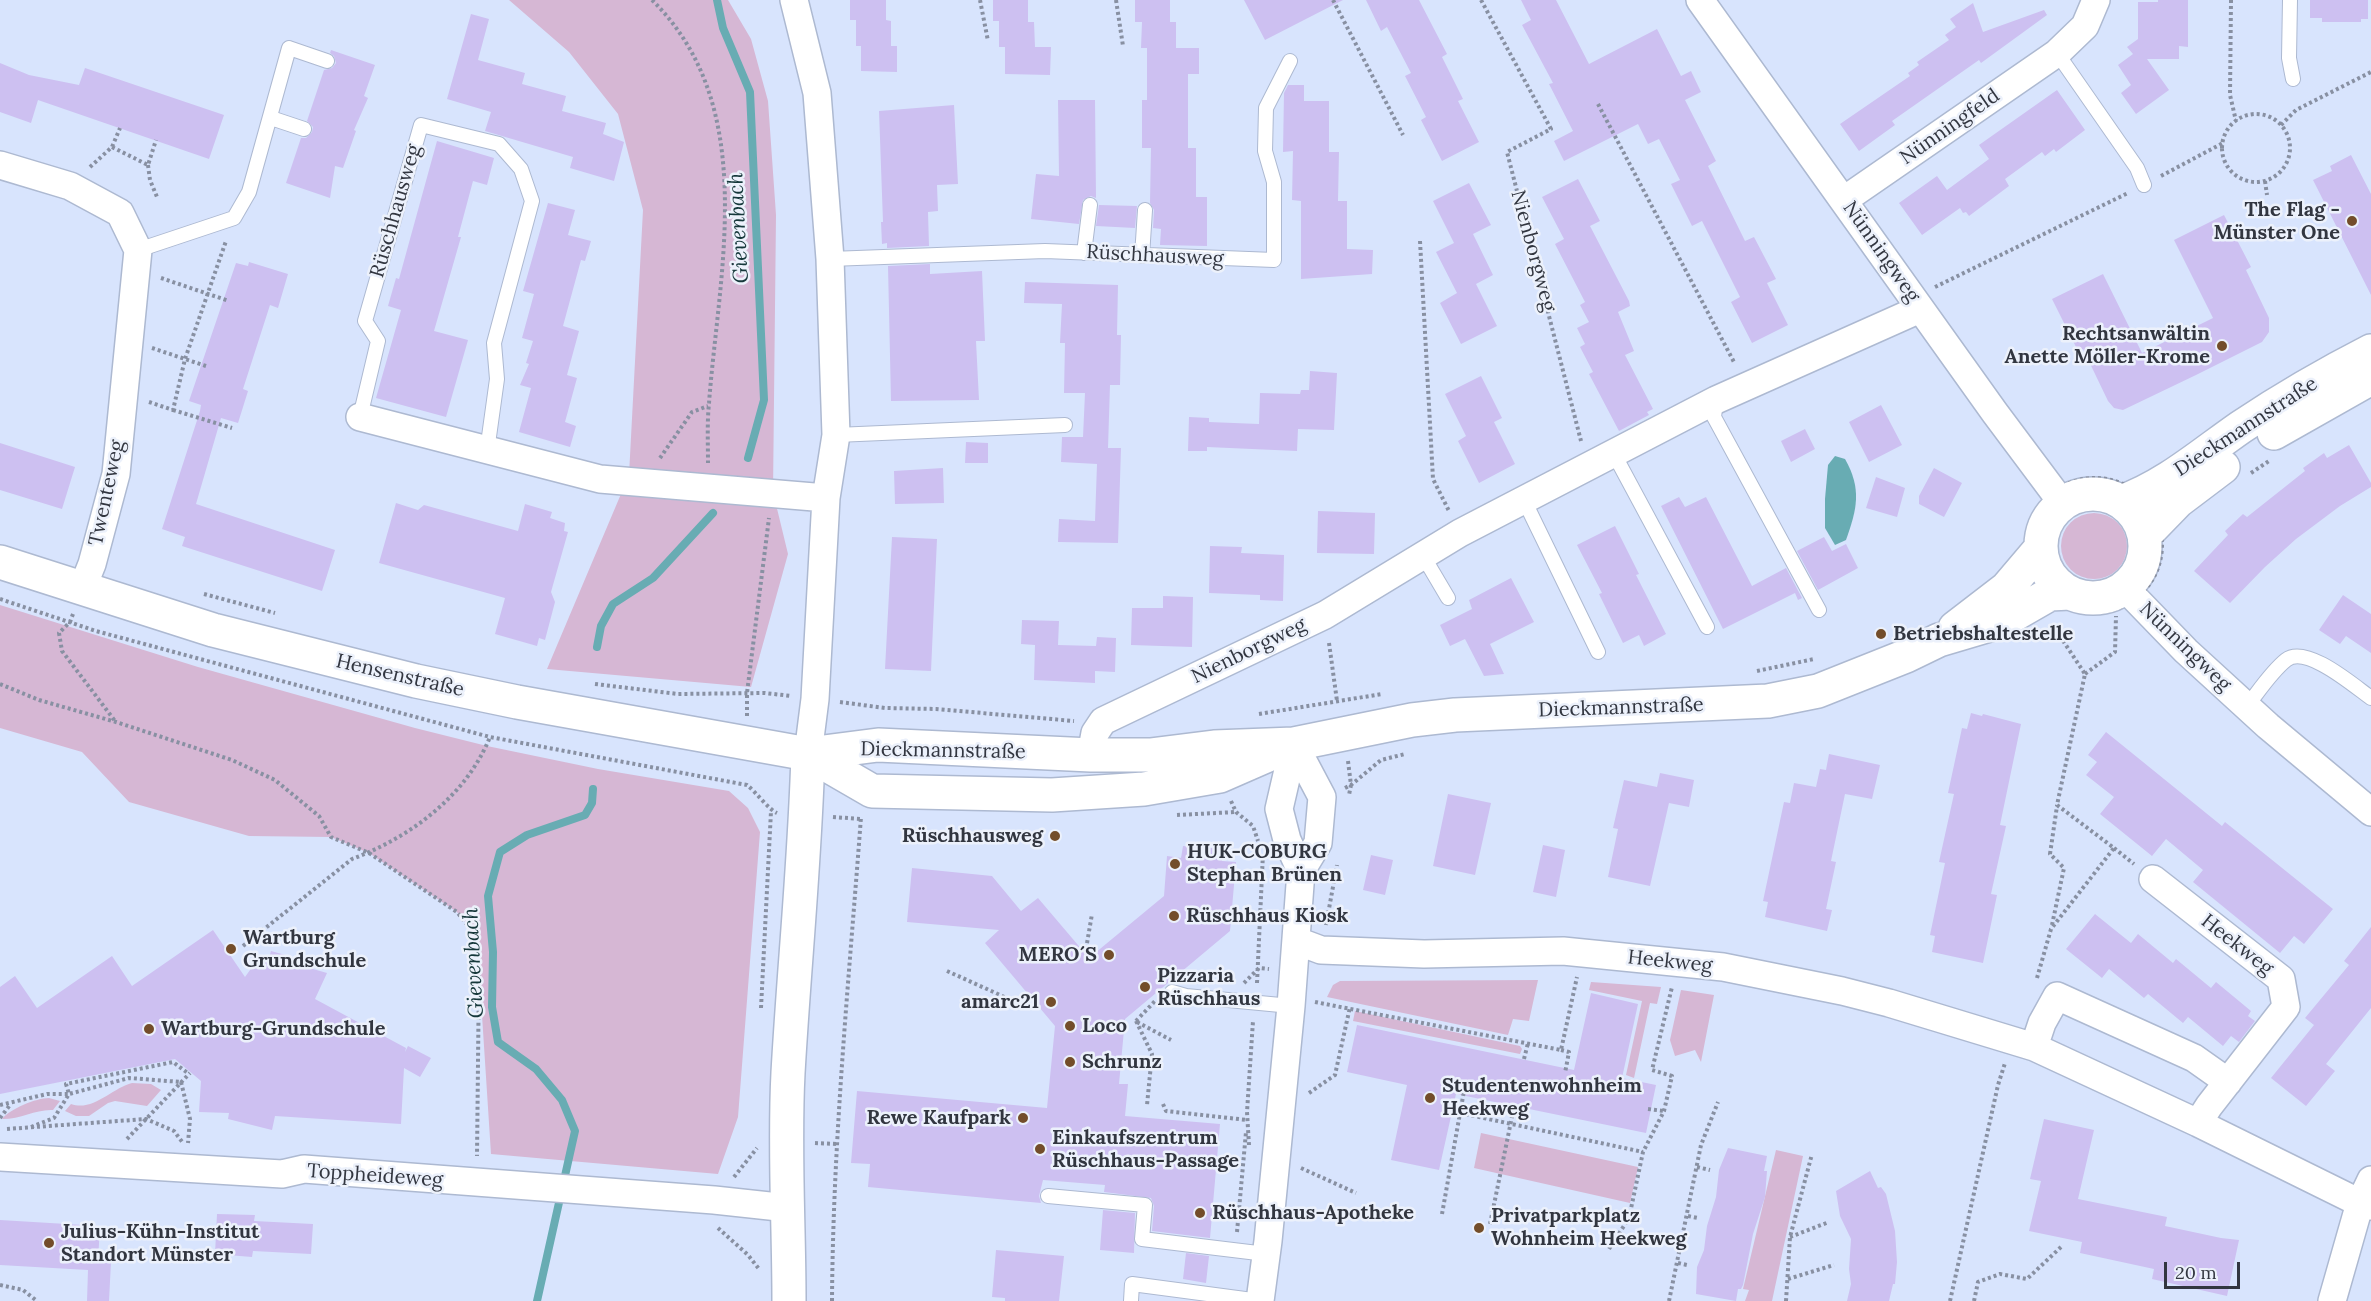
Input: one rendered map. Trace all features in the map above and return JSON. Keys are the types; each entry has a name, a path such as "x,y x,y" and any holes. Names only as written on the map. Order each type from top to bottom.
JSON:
{"street":[{"path":"789,1301 786,1142 788,1073 806,815 808,754 815,699 826,498 836,435 830,259 817,93 794,0"},
{"name":"Nünningweg","path":"1700,0 2059,498"},
{"name":"Nünningfeld","path":"1844,200 2056,53 2085,26 2096,0"},
{"path":"0,165 70,186 120,213 137,260"},
{"name":"Twenteweg","path":"82,589 92,564 116,474 137,260"},
{"name":"Nienborgweg","path":"1091,755 1095,733 1103,721 1324,615 1460,533 1716,400 1917,304"},
{"name":"Dieckmannstraße","path":"2150,522 2167,480 2278,403 2371,351"},
{"name":"Dieckmannstraße","path":"2150,522 2253,447 2320,405 2371,378"},
{"name":"Rüschhausweg","path":"360,417 600,479 826,498"},
{"path":"2030,553 2044,562 2059,585 2063,598 2098,598 2112,595 2126,599 2142,564 2150,522 2107,496 2092,494 2059,498"},
{"name":"Dieckmannstraße","path":"1939,640 2007,588 2043,531 2059,498"},
{"name":"Hensenstraße","path":"0,562 213,630 416,681 517,702 808,754"},
{"name":"Dieckmannstraße","path":"808,754 878,745 1091,755 1150,755 1214,747 1294,744 1412,720 1455,715 1723,705 1768,701 1818,691 1906,656 1939,640 2003,621 2063,598"},
{"name":"Nünningweg","path":"2126,599 2371,812"},
{"path":"1294,744 1322,797 1318,843 1301,870"},
{"path":"1260,1301 1297,941 1301,870 1287,840 1279,810 1294,744"},
{"name":"Dieckmannstraße","path":"808,754 872,791 1052,795 1144,789 1220,776 1294,744"},
{"name":"Heekweg","path":"2153,879 2281,979 2286,1007 2198,1123"},
{"name":"Heekweg","path":"1297,941 1321,950 1424,954 1563,951 1723,967 1880,1000 2198,1123 2367,1196"},
{"path":"2025,1057 2057,996 2194,1058 2228,1082"},
{"name":"Toppheideweg","path":"0,1157 282,1174 304,1169 589,1192 722,1191 788,1208"},
{"path":"2332,1301 2367,1196"}],"lane":[{"path":"2290,0 2289,58 2293,79"},
{"path":"137,260 234,218 249,192 289,48 327,61"},
{"path":"2056,53 2137,168 2144,185"},
{"name":"Rüschhausweg","path":"830,259 1045,251 1274,260 1274,182 1265,151 1266,108 1290,61"},
{"path":"271,118 304,129"},
{"name":"Rüschhausweg","path":"360,417 378,341 365,321 421,126 499,144 521,170 532,201 494,343 497,379 487,451"},
{"path":"1084,252 1090,206"},
{"path":"1142,256 1145,210"},
{"path":"1716,400 1714,417 1819,610"},
{"path":"836,435 1065,426"},
{"path":"1614,454 1707,627"},
{"path":"1524,500 1598,652"},
{"path":"1422,554 1448,598"},
{"name":"Nünningweg","path":"2247,706 2286,660 2300,655 2315,660 2371,698"},
{"path":"1172,992 1186,996 1291,1006"},
{"path":"1048,1196 1145,1205 1142,1239 1266,1254"},
{"path":"1131,1301 1132,1284 1260,1301"}],"path":[{"path":"652,0 688,45 707,85 717,120 723,162 725,224 708,406 707,487"},
{"path":"980,0 988,41"},
{"path":"1116,0 1123,46"},
{"path":"1333,0 1403,135"},
{"name":"Nienborgweg","path":"1481,0 1551,129 1507,152 1587,468"},
{"path":"2231,0 2230,95 2236,121"},
{"path":"2281,125 2296,110 2371,72"},
{"path":"1598,104 1746,386"},
{"path":"2264,115 2281,125 2288,135 2289,158 2284,168 2275,176 2265,181 2254,182 2243,179 2227,165 2223,154 2223,143 2225,135 2236,121 2245,116 2264,115"},
{"path":"70,186 112,147 120,128"},
{"path":"156,140 148,165 150,180 158,198"},
{"path":"1917,304 2223,143"},
{"path":"112,147 148,165"},
{"path":"2265,181 2267,195"},
{"path":"173,410 185,359 234,218"},
{"path":"1420,241 1433,479 1460,533"},
{"path":"137,260 206,294 229,301"},
{"path":"130,341 206,366"},
{"path":"124,395 232,428"},
{"path":"648,483 652,469 692,411 708,406"},
{"path":"2247,476 2275,457"},
{"path":"2086,478 2114,480 2150,522 2161,564 2152,583 2126,599 2093,613 2063,598 2038,580 2030,553 2030,531 2035,514 2059,498 2070,483 2086,478"},
{"path":"747,693 773,494"},
{"path":"195,591 275,613"},
{"path":"0,598 70,622 255,675 490,737 747,785 760,796 771,811"},
{"path":"2063,598 2056,630 2085,674"},
{"path":"2035,985 2051,929 2064,868 2050,854 2057,805 2085,674 2115,652 2126,599"},
{"path":"1324,615 1351,785"},
{"path":"70,622 59,633 62,651 116,722"},
{"path":"1751,672 1820,658"},
{"path":"585,683 678,694 747,693 815,699"},
{"path":"0,684 39,700 116,722 232,760 275,780 319,816 331,837 369,853 457,912 470,927 479,969 477,1160"},
{"path":"1279,710 1390,693"},
{"path":"866,746 868,706 885,708"},
{"path":"243,946 351,859 369,853 413,828 437,809 465,782 483,755 490,737"},
{"path":"1220,776 1236,812 1252,826 1264,856 1259,968 1254,1003 1247,1112 1250,1157"},
{"path":"831,1301 832,1218 840,1077 863,786"},
{"path":"2051,929 2114,848 2057,805"},
{"path":"1086,949 1092,914"},
{"path":"947,971 1020,1004"},
{"path":"1562,1050 1579,972"},
{"path":"1609,1249 1629,1218 1642,1152 1664,1112 1672,1076 1652,1070 1674,981"},
{"path":"1291,1006 1312,1001 1350,1007 1562,1050 1569,1052 1565,1073"},
{"path":"1280,1116 1335,1075 1350,1007"},
{"path":"1147,1105 1152,1054 1136,1021 1171,1040"},
{"path":"1524,1059 1528,1043"},
{"path":"1994,1059 2005,1062 2025,1057"},
{"path":"26,1128 54,1118 69,1094 66,1084 172,1062 190,1073 119,1148 117,1164"},
{"path":"1950,1301 2005,1062"},
{"path":"0,1105 47,1094 69,1094 129,1078 181,1082"},
{"path":"0,1129 146,1119 174,1131 187,1148 190,1119 181,1082"},
{"path":"1442,1214 1464,1092"},
{"path":"1669,1301 1701,1145 1718,1102"},
{"path":"0,1118 11,1104"},
{"path":"1163,1104 1166,1111 1247,1120"},
{"path":"1490,1224 1514,1107"},
{"path":"1648,1109 1664,1112"},
{"path":"1235,1249 1247,1120 1242,1112"},
{"path":"1460,1113 1642,1152"},
{"path":"758,1147 722,1191 712,1223 748,1255 759,1270"},
{"path":"1786,1301 1790,1237 1812,1154"},
{"path":"1298,1166 1356,1193"},
{"path":"1697,1167 1710,1170"},
{"path":"1688,1216 1698,1218"},
{"path":"1790,1237 1829,1222"},
{"path":"1974,1301 1978,1282 2000,1274 2027,1279 2061,1247"},
{"path":"1678,1263 1687,1265"},
{"path":"1788,1279 1834,1265"},
{"path":"0,1285 23,1290 37,1301"}],"shaded area":[{"path":"509,0 728,0 751,39 768,101 776,215 773,492 788,554 751,687 547,669 629,475 643,210 618,114 569,52"},
{"path":"1835,456 1845,459 1854,480 1856,499 1846,540 1835,545 1825,528 1825,499 1828,465"},
{"path":"2087,513 2101,513 2113,518 2122,527 2127,546 2125,559 2118,570 2101,579 2087,579 2075,574 2066,565 2061,553 2061,539 2066,527 2075,518"},
{"path":"0,605 198,667 415,728 487,746 598,769 729,791 748,808 760,832 738,1117 718,1174 491,1154 479,969 469,927 457,912 369,853 331,837 249,836 129,802 82,752 0,728"},
{"path":"1538,980 1529,1021 1513,1019 1508,1035 1327,997 1333,985 1340,981"},
{"path":"1591,982 1661,987 1657,1004 1650,1003 1634,1078 1626,1075 1642,1001 1589,990"},
{"path":"1681,990 1714,995 1701,1062 1695,1050 1675,1056 1670,1040"},
{"path":"1355,1011 1520,1046 1522,1049 1520,1054 1353,1021"},
{"path":"132,1083 151,1084 161,1090 147,1106 115,1101 89,1116 76,1116 65,1111 71,1104 87,1105"},
{"path":"49,1098 60,1101 53,1110 2,1119 24,1105"},
{"path":"1481,1133 1638,1167 1630,1203 1474,1168"},
{"path":"1776,1150 1803,1156 1772,1301 1745,1301 1749,1290 1743,1289"}],"building":[{"path":"850,0 886,0 886,20 891,21 891,46 897,46 897,72 861,71 861,46 856,46 856,20 850,20"},
{"path":"993,0 1028,0 1028,22 1034,22 1035,47 1051,47 1050,75 1005,74 1005,47 999,47 999,21 993,21"},
{"path":"1135,0 1170,0 1170,22 1176,22 1176,48 1199,48 1199,74 1188,74 1188,148 1196,148 1196,197 1207,197 1207,246 1160,245 1161,229 1153,228 1154,210 1150,203 1151,148 1142,148 1142,100 1147,100 1147,48 1141,48 1142,22 1135,22"},
{"path":"1244,0 1343,0 1265,40"},
{"path":"1366,0 1419,0 1447,54 1442,57 1463,99 1458,101 1479,142 1442,161 1421,120 1426,117 1405,76 1411,73 1387,27 1381,31"},
{"path":"1521,0 1556,0 1589,64 1657,29 1681,76 1691,71 1701,92 1685,100 1716,161 1708,166 1745,241 1754,237 1776,279 1767,283 1788,325 1752,343 1731,302 1740,297 1702,221 1692,226 1671,184 1680,180 1659,139 1648,144 1638,124 1564,161 1554,141 1573,131 1549,84 1553,83 1522,25 1531,20"},
{"path":"2158,0 2188,0 2188,47 2179,46 2179,59 2147,59 2169,90 2136,114 2121,93 2131,85 2118,65 2133,54 2127,47 2138,39 2138,2 2158,2"},
{"path":"2310,0 2368,0 2368,19 2361,19 2361,22 2322,22 2322,18 2310,18"},
{"path":"1973,3 1983,32 2044,10 2047,15 1981,63 1979,60 1892,121 1895,125 1859,151 1840,124 1910,76 1908,73 1919,65 1917,62 1949,40 1945,35 1956,27 1950,19"},
{"path":"471,14 489,19 478,60 525,73 522,84 566,96 562,111 606,123 603,134 624,142 614,181 570,168 573,157 485,131 491,112 447,99"},
{"path":"331,50 375,65 364,96 368,98 354,130 356,131 343,168 335,166 330,198 286,183 301,138 306,138 312,132 313,127 307,121 324,70 332,68 336,63 334,56 330,53"},
{"path":"0,63 29,75 79,85 85,68 224,115 209,159 38,100 31,123 0,112"},
{"path":"1288,85 1304,85 1304,101 1329,101 1329,152 1339,152 1338,201 1347,201 1347,249 1373,250 1372,274 1301,279 1301,201 1292,200 1293,151 1283,152 1284,93"},
{"path":"2057,90 2085,130 2056,152 2054,149 2045,156 2042,152 2005,179 2009,186 1969,216 1960,208 1922,235 1899,203 1937,176 1947,190 1989,159 1979,145"},
{"path":"1058,100 1095,100 1096,198 1091,196 1083,200 1079,224 1031,219 1036,174 1059,176"},
{"path":"954,105 958,184 937,185 938,211 928,212 929,246 887,248 887,243 882,244 879,111"},
{"path":"437,141 494,158 487,185 473,181 458,237 461,237 434,331 468,340 446,417 376,398 401,310 388,306 396,278 399,279"},
{"name":"The Flag - Münster One","path":"2351,155 2371,194 2371,295 2313,180 2332,171 2330,166"},
{"path":"1578,179 1600,221 1590,226 1629,301 1630,306 1618,312 1634,351 1625,355 1653,409 1647,412 1649,415 1619,431 1589,374 1593,372 1580,347 1585,344 1577,328 1589,322 1580,305 1585,302 1555,244 1564,239 1542,197"},
{"path":"1469,183 1491,225 1473,234 1493,275 1476,284 1497,326 1461,344 1440,303 1457,293 1436,252 1454,243 1433,201"},
{"path":"548,203 575,210 568,235 591,241 585,261 581,260 563,326 579,331 567,375 577,378 565,422 576,426 570,447 519,432 531,388 520,385 529,364 526,363 533,341 522,338 534,294 523,291"},
{"path":"1099,205 1137,206 1135,228 1096,226"},
{"path":"2224,215 2251,267 2246,270 2269,318 2269,332 2262,342 2196,375 2123,410 2114,408 2108,401 2083,349 2078,351 2052,299 2103,274 2142,353 2213,318 2174,240"},
{"path":"249,262 288,274 278,308 270,305 243,389 248,391 238,423 221,418 196,504 335,550 322,591 182,546 185,537 162,529 200,411 201,405 189,401 236,263 248,266"},
{"path":"930,264 930,274 982,271 985,341 976,341 979,400 891,401 888,266"},
{"path":"1025,282 1118,285 1117,335 1121,335 1120,385 1110,385 1108,448 1121,448 1118,543 1058,542 1059,519 1095,521 1097,464 1061,462 1062,437 1083,437 1085,393 1064,393 1065,343 1060,343 1062,304 1024,303"},
{"path":"1310,371 1337,373 1334,430 1298,429 1297,451 1207,447 1207,451 1188,451 1189,417 1209,418 1209,422 1259,424 1260,393 1300,394 1301,390 1309,390"},
{"path":"1481,376 1502,418 1494,422 1515,464 1479,483 1458,441 1466,436 1445,394"},
{"path":"1881,405 1902,445 1869,462 1849,422"},
{"path":"1805,429 1815,449 1791,462 1781,441"},
{"path":"966,442 988,443 988,463 965,463"},
{"path":"0,443 75,467 62,509 0,490"},
{"path":"2349,445 2371,483 2371,487 2340,506 2296,539 2230,603 2194,571 2228,535 2225,531 2243,514 2247,517 2305,471 2303,468 2324,453 2327,458"},
{"path":"943,468 944,503 895,504 894,471"},
{"path":"1934,468 1962,483 1944,517 1919,504 1919,496"},
{"path":"1876,477 1905,488 1897,517 1866,508"},
{"path":"1679,497 1685,507 1706,497 1752,586 1786,568 1802,598 1798,600 1795,593 1723,629 1661,506"},
{"path":"396,503 418,510 424,505 518,531 525,504 552,512 550,518 565,523 564,531 568,532 551,592 555,602 545,640 539,638 537,646 495,634 505,598 379,563"},
{"path":"1318,511 1375,513 1374,554 1317,553"},
{"path":"1615,526 1639,574 1636,575 1666,634 1644,646 1639,635 1623,643 1599,594 1602,593 1577,545"},
{"path":"892,537 937,539 931,671 885,669"},
{"path":"1824,537 1832,551 1846,544 1858,568 1818,590 1797,551"},
{"path":"1210,546 1242,547 1241,553 1284,555 1283,601 1260,600 1260,595 1209,593"},
{"path":"1511,578 1534,622 1490,644 1504,674 1484,676 1465,639 1450,646 1440,625 1472,609 1469,600"},
{"path":"2343,595 2371,614 2371,653 2346,636 2340,644 2319,630"},
{"path":"1163,596 1193,597 1192,647 1131,645 1132,608 1163,608"},
{"path":"1022,620 1059,621 1058,645 1096,646 1097,637 1116,638 1115,672 1095,671 1095,683 1034,680 1035,645 1021,644"},
{"path":"1971,713 2021,724 2000,825 2006,826 1991,894 1997,895 1983,963 1932,952 1935,936 1930,935 1945,863 1939,862 1954,794 1948,793 1962,728 1967,729"},
{"path":"2106,732 2222,826 2225,822 2333,909 2304,944 2294,936 2280,953 2193,882 2203,870 2166,839 2152,856 2100,814 2114,797 2086,775 2097,762 2088,755"},
{"path":"1829,754 1880,765 1872,799 1845,794 1831,861 1836,862 1826,909 1832,910 1827,931 1765,917 1768,902 1763,901 1784,802 1790,803 1794,783 1816,787 1820,769 1826,770"},
{"path":"1660,773 1694,780 1689,807 1669,803 1650,886 1608,877 1618,829 1613,828 1624,780 1657,787"},
{"path":"1448,794 1491,803 1475,875 1433,866"},
{"path":"1543,845 1565,850 1556,897 1533,892"},
{"path":"1183,846 1223,849 1222,861 1236,862 1230,931 1125,1019 1119,1084 1128,1084 1125,1116 1220,1124 1210,1238 1152,1231 1154,1206 1151,1198 1104,1192 1105,1185 1043,1180 1039,1196 1041,1203 868,1187 870,1164 851,1163 857,1091 1047,1108 1055,1026 985,943 999,930 907,922 912,868 992,876 1021,911 1038,898 1089,958 1164,896 1167,856 1181,858"},
{"path":"1371,855 1393,860 1385,895 1363,890"},
{"path":"2095,914 2131,943 2138,934 2173,963 2176,959 2211,988 2216,982 2251,1011 2248,1016 2255,1021 2239,1042 2231,1036 2223,1046 2188,1017 2183,1023 2148,994 2144,998 2109,969 2102,978 2066,949"},
{"path":"2371,927 2371,1008 2326,1064 2335,1071 2306,1106 2271,1078 2314,1025 2305,1018 2349,965 2344,961"},
{"name":"Wartburg-Grundschule","path":"213,930 245,977 260,956 269,958 271,951 314,963 313,969 327,973 315,999 406,1048 405,1052 408,1046 431,1058 420,1077 404,1068 401,1124 275,1116 272,1130 228,1119 229,1113 199,1112 201,1081 175,1059 0,1094 0,987 15,976 37,1008 112,956 132,986"},
{"path":"1591,993 1638,1004 1622,1078 1656,1085 1646,1133 1456,1094 1439,1170 1391,1160 1407,1085 1347,1072 1357,1025 1574,1070"},
{"path":"2044,1119 2094,1130 2078,1199 2167,1217 2165,1226 2239,1240 2227,1296 2152,1279 2154,1269 2080,1253 2082,1242 2029,1231 2041,1181 2030,1179"},
{"path":"1728,1148 1767,1156 1764,1171 1767,1171 1765,1197 1753,1234 1743,1285 1741,1289 1738,1289 1736,1301 1696,1294 1697,1267 1704,1250 1707,1226 1716,1197 1719,1170"},
{"path":"1870,1171 1878,1188 1881,1187 1886,1194 1895,1231 1897,1262 1895,1284 1893,1284 1889,1301 1847,1301 1851,1284 1849,1269 1851,1239 1840,1216 1836,1191"},
{"path":"1103,1210 1135,1213 1134,1253 1100,1250"},
{"path":"217,1214 255,1215 254,1221 313,1224 311,1254 253,1251 252,1257 215,1254"},
{"name":"Julius-Kühn-Institut Standort Münster","path":"0,1220 100,1226 98,1261 111,1262 109,1301 87,1301 88,1270 0,1265"},
{"path":"996,1250 1064,1256 1059,1301 1005,1301 1005,1298 992,1297"},
{"path":"1186,1253 1209,1256 1206,1283 1183,1279"}],"waterway":[{"name":"Gievenbach","path":"717,0 723,28 750,92 764,400 748,458"},
{"name":"Gievenbach","path":"597,647 601,626 613,604 653,578 713,513"},
{"name":"Gievenbach","path":"537,1301 575,1131 562,1100 536,1069 498,1042 492,1007 493,952 488,896 500,852 527,835 585,815 592,803 593,789"}],"place":[{"name":"The Flag - Münster One","path":"2352,221"},
{"name":"Rechtsanwältin Anette Möller-Krome","path":"2222,346"},
{"name":"Betriebshaltestelle","path":"1881,634"},
{"name":"Rüschhausweg","path":"1055,836"},
{"name":"HUK-COBURG Stephan Brünen","path":"1175,864"},
{"name":"Rüschhaus Kiosk","path":"1174,916"},
{"name":"Wartburg Grundschule","path":"231,949"},
{"name":"MERO´S","path":"1109,955"},
{"name":"Pizzaria Rüschhaus","path":"1145,987"},
{"name":"amarc21","path":"1051,1002"},
{"name":"Loco","path":"1070,1026"},
{"name":"Wartburg-Grundschule","path":"149,1029"},
{"name":"Schrunz","path":"1070,1062"},
{"name":"Studentenwohnheim Heekweg","path":"1430,1098"},
{"name":"Rewe Kaufpark","path":"1023,1118"},
{"name":"Einkaufszentrum Rüschhaus-Passage","path":"1040,1149"},
{"name":"Rüschhaus-Apotheke","path":"1200,1213"},
{"name":"Privatparkplatz Wohnheim Heekweg","path":"1479,1228"},
{"name":"Julius-Kühn-Institut Standort Münster","path":"49,1243"}]}
